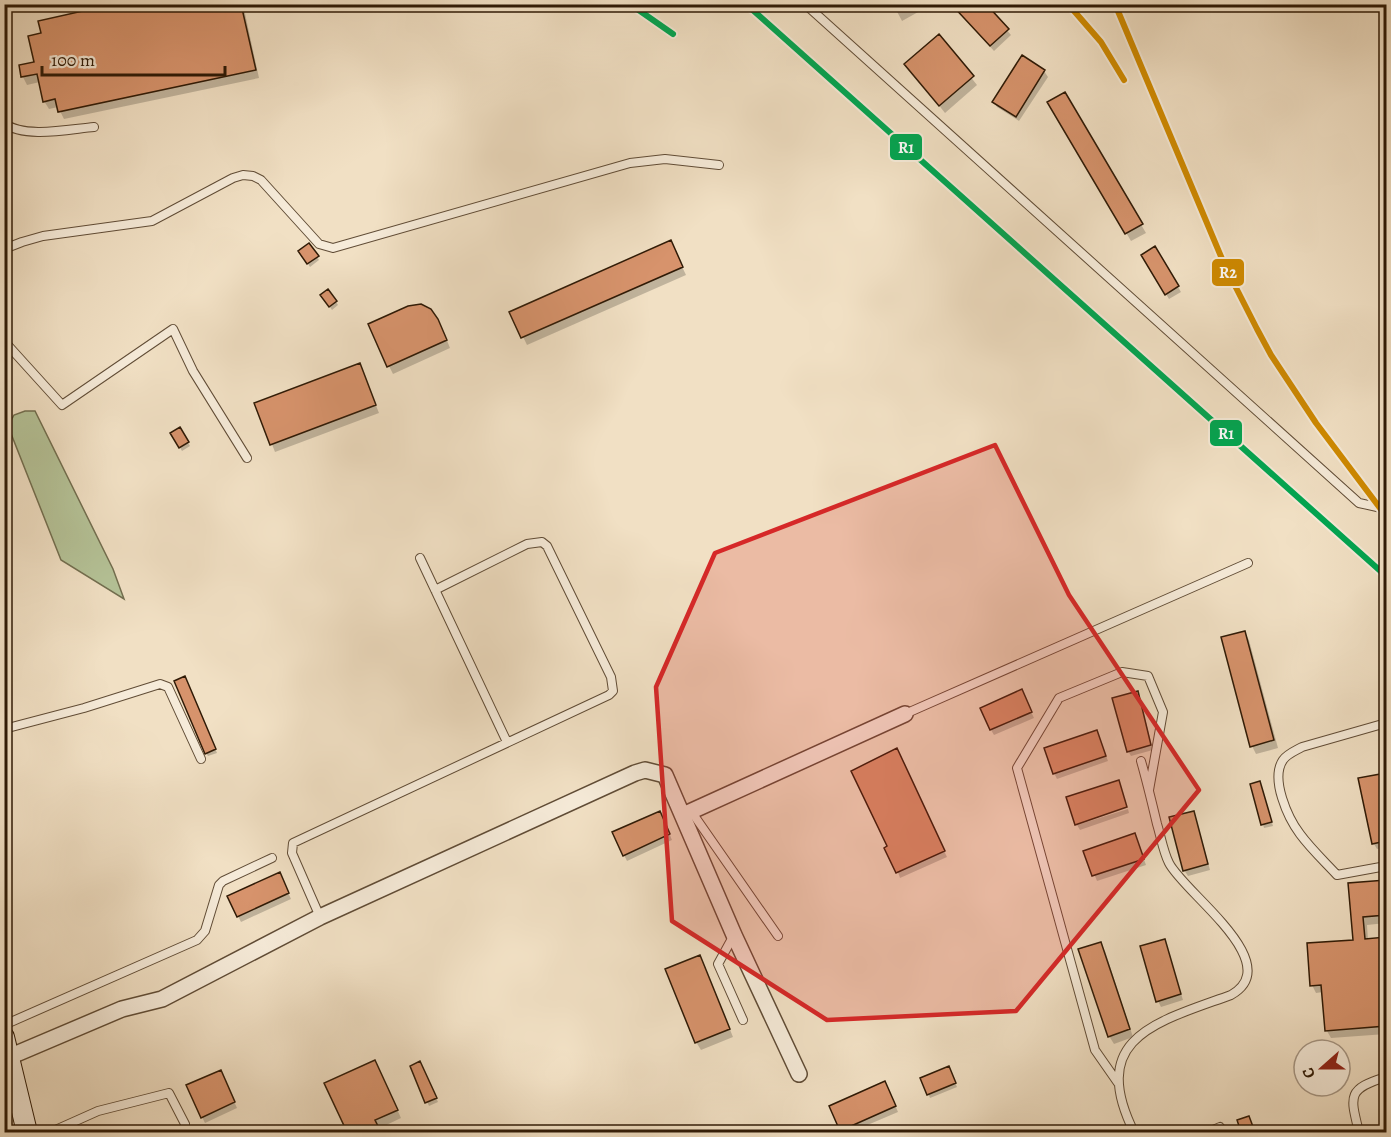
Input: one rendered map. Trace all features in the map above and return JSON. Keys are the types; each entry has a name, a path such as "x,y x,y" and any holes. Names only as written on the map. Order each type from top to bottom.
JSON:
{"street":[{"path":"687,813 905,714"},
{"path":"9,1057 122,1009 162,999 320,916 635,772 645,770 665,775 687,813 734,935 799,1074"},
{"path":"4,1037 27,1132"}],"lane":[{"path":"805,4 1359,503 1386,508"},
{"path":"4,123 10,128 25,132 94,127"},
{"path":"4,249 43,236 152,220 222,183 243,175 261,180 320,244 333,248 630,164 665,159 719,165"},
{"path":"4,341 62,405 172,329 193,371 247,458"},
{"path":"320,916 292,853 293,843 609,695 613,691 612,677 547,546 542,542 527,544 435,590"},
{"path":"420,558 507,742"},
{"path":"905,714 1248,563"},
{"path":"1118,1083 1095,1050 1017,768 1059,698 1122,672 1148,676 1163,712 1149,790"},
{"path":"4,729 84,708 160,684 168,687 201,759"},
{"path":"1386,723 1302,747 1291,753 1282,761 1278,782 1288,813 1299,834 1337,875 1386,866"},
{"path":"1134,1132 1124,1113 1118,1083 1125,1051 1135,1039 1162,1020 1240,990 1245,982 1247,968 1238,944 1226,927 1186,886 1169,863 1142,761"},
{"path":"687,813 778,936"},
{"path":"4,1025 197,940 205,931 219,885 272,858"},
{"path":"734,935 718,964 743,1020"},
{"path":"1359,1132 1352,1102 1357,1089 1371,1081 1386,1077"},
{"path":"51,1132 98,1111 169,1093 185,1124"},
{"path":"1208,1132 1220,1127 1223,1132"}],"path":[{"path":"4,956 9,992 4,993"}],"highlighted area":[{"path":"995,445 1069,595 1199,790 1016,1011 827,1020 672,921 656,687 715,553"}],"green space":[{"path":"25,411 35,411 113,569 124,599 61,560 8,426 14,415"}],"building":[{"path":"114,4 241,4 256,70 58,112 55,99 43,102 37,74 21,77 19,65 34,62 28,36 41,33 38,21"},
{"path":"951,4 986,4 1009,29 990,46"},
{"path":"939,34 974,76 939,106 904,64"},
{"path":"1022,55 1045,70 1016,117 992,102"},
{"path":"1065,92 1143,224 1125,234 1047,102"},
{"path":"671,240 683,267 521,338 509,312"},
{"path":"309,243 319,256 307,264 298,251"},
{"path":"1155,246 1179,286 1165,295 1141,255"},
{"path":"328,289 337,301 329,307 320,295"},
{"path":"421,304 431,309 447,340 387,367 368,324 408,306"},
{"path":"360,363 376,405 270,445 254,403"},
{"path":"180,427 189,442 179,448 170,433"},
{"path":"1245,631 1274,740 1250,747 1221,637"},
{"path":"185,676 216,749 205,754 174,681"},
{"path":"1022,689 1032,712 990,730 980,708"},
{"path":"1138,691 1151,745 1127,752 1112,698"},
{"path":"1097,730 1106,756 1053,774 1044,748"},
{"path":"897,748 945,851 896,873 884,848 887,846 851,771"},
{"path":"1386,773 1386,841 1372,844 1358,778"},
{"path":"1119,780 1127,807 1075,825 1066,797"},
{"path":"1260,781 1272,822 1261,825 1250,784"},
{"path":"660,811 670,834 623,856 612,832"},
{"path":"1194,811 1208,864 1183,871 1169,817"},
{"path":"1135,833 1144,859 1092,876 1083,851"},
{"path":"280,872 289,893 237,917 227,896"},
{"path":"1386,880 1386,915 1363,917 1365,939 1386,937 1386,1026 1325,1031 1321,985 1310,986 1307,943 1353,940 1348,883"},
{"path":"1165,939 1181,994 1156,1002 1140,946"},
{"path":"1101,942 1130,1029 1108,1037 1078,949"},
{"path":"700,955 730,1029 695,1043 665,969"},
{"path":"375,1060 398,1110 375,1120 381,1132 347,1132 324,1083"},
{"path":"420,1061 437,1098 425,1103 410,1066"},
{"path":"949,1066 956,1083 927,1095 920,1078"},
{"path":"221,1070 235,1102 201,1118 186,1085"},
{"path":"885,1081 896,1106 840,1131 829,1106"},
{"path":"1249,1116 1255,1132 1241,1132 1237,1120"}],"transit line":[{"name":"R1","path":"630,4 673,34"},
{"name":"R1","path":"746,4 1386,576"},
{"name":"R2","path":"1068,4 1101,42 1124,80"},
{"name":"R2","path":"1115,4 1225,266 1257,329 1271,355 1316,423 1386,516"}]}
